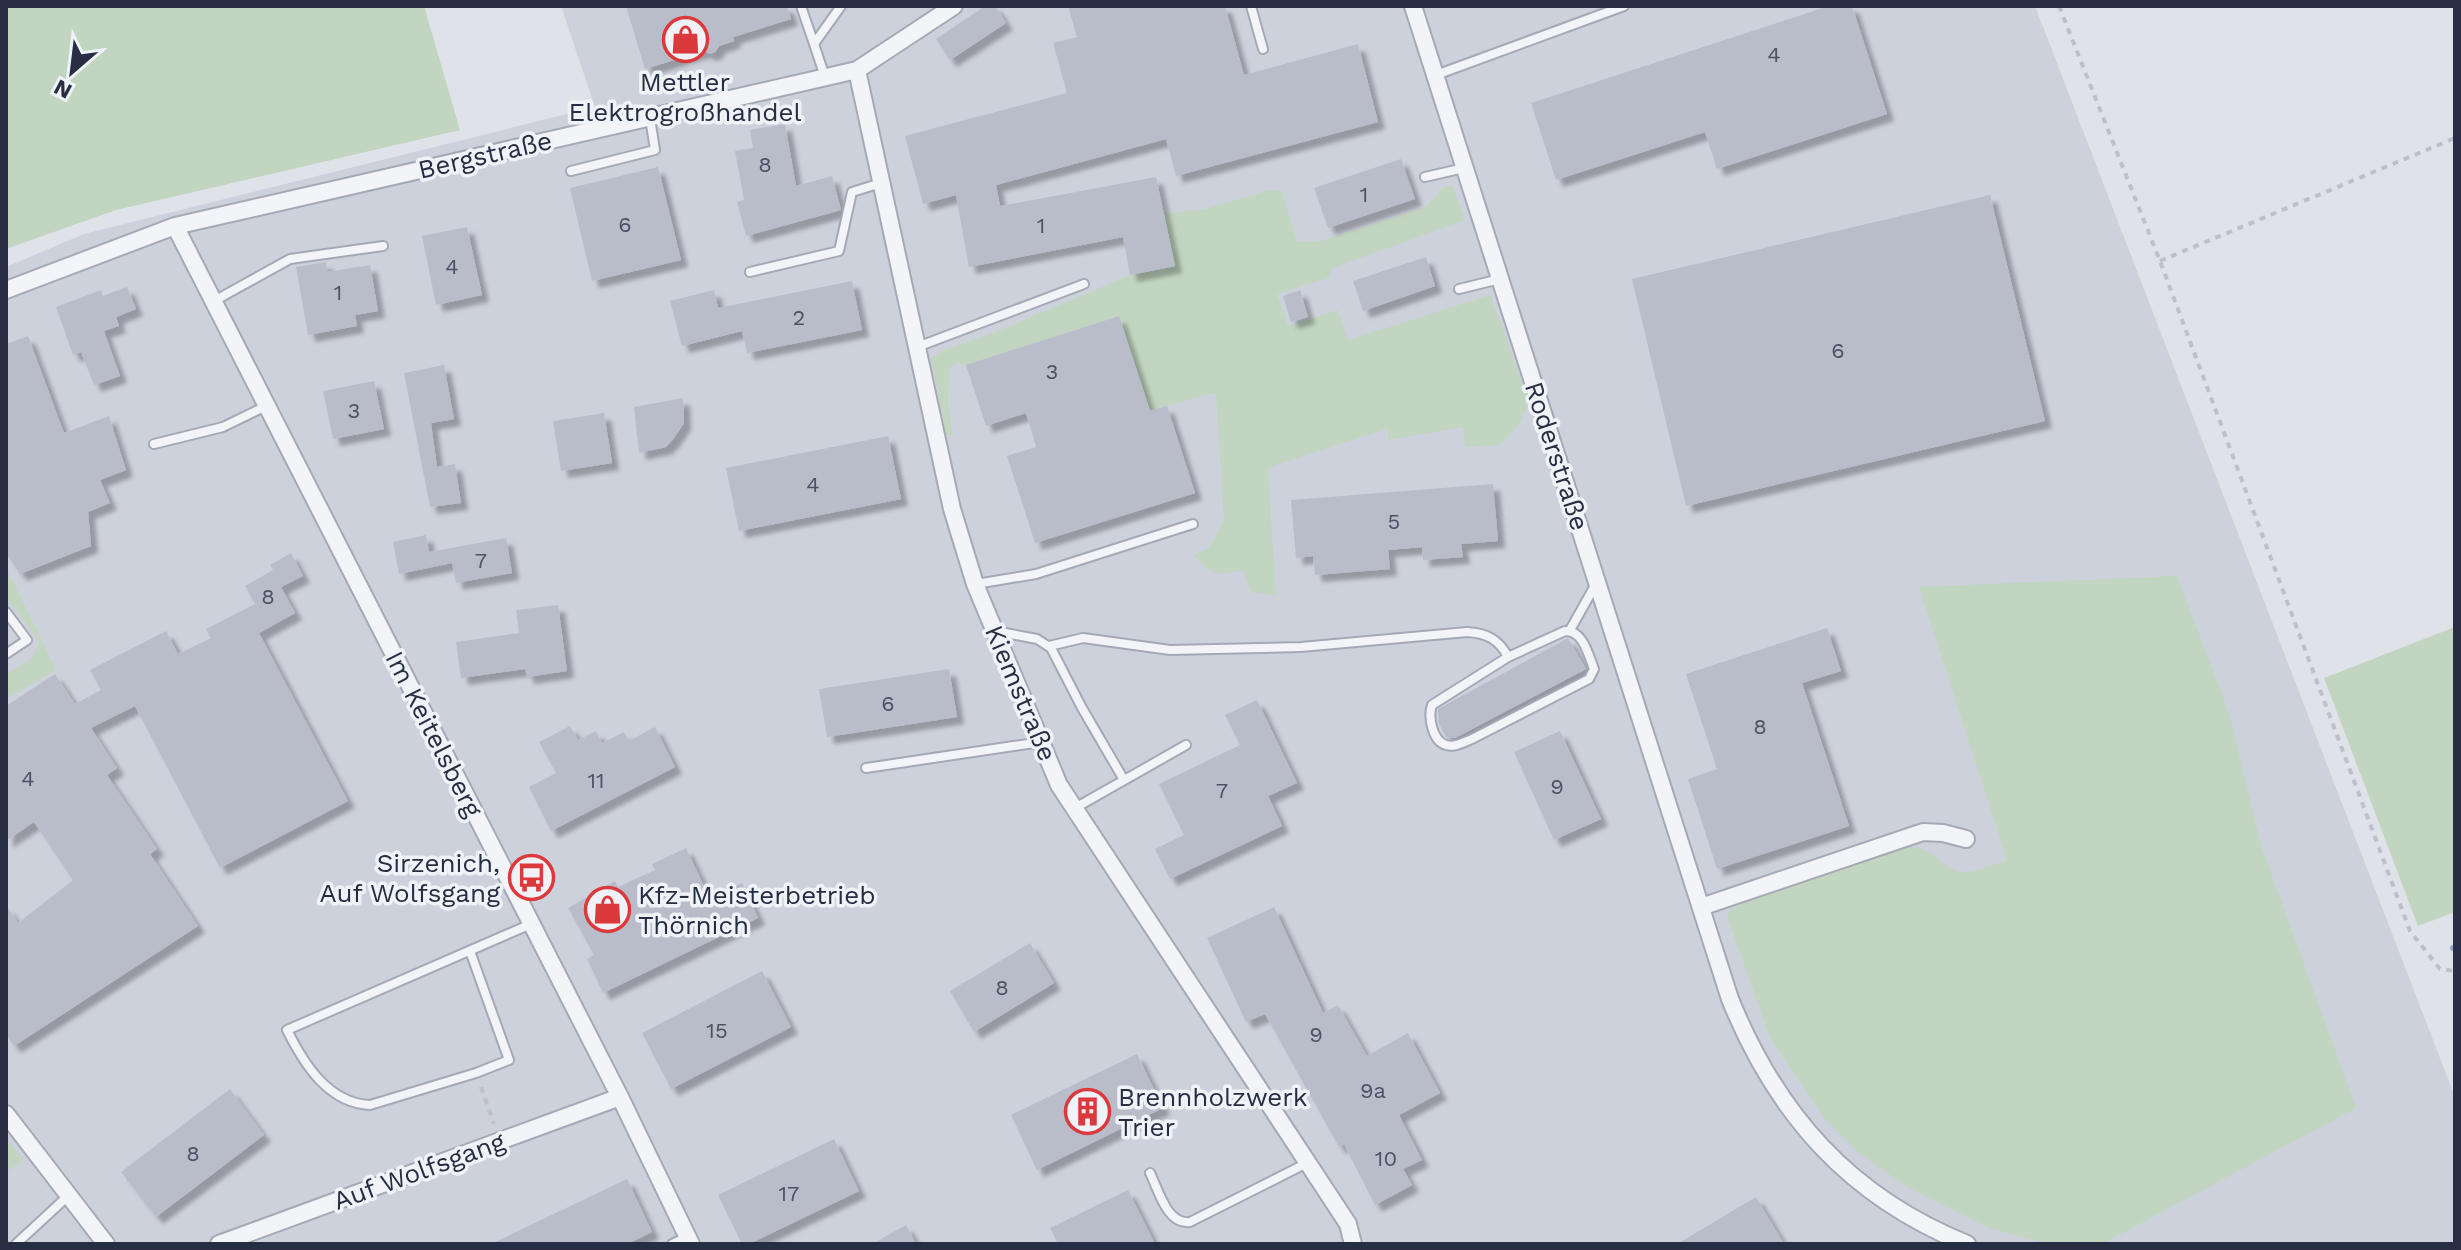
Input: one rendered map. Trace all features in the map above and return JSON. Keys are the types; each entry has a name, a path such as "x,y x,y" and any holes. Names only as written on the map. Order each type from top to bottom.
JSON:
{"street":[{"name":"Bergstraße","path":"6,290 175,226 857,70 954,6"},
{"name":"Roderstraße","path":"1413,6 1730,999 1746,1037 1774,1086 1825,1153 1860,1183 1903,1213 1967,1244"},
{"name":"Kiemstraße","path":"857,70 952,509 975,584 1059,785 1348,1224 1353,1244"},
{"name":"Im Keitelsberg","path":"175,226 620,1097 683,1242"},
{"path":"1701,907 1923,832 1966,839"},
{"name":"Auf Wolfsgang","path":"219,1244 620,1097"},
{"path":"6,1114 106,1244"}],"lane":[{"path":"801,6 825,77"},
{"path":"814,44 841,6"},
{"path":"1251,6 1263,49"},
{"path":"1435,75 1624,6"},
{"path":"571,171 655,150 650,117"},
{"path":"1425,177 1464,168"},
{"path":"750,272 839,251 852,192 882,183"},
{"path":"214,301 290,259 383,246"},
{"path":"1459,289 1500,279"},
{"path":"917,347 1084,284"},
{"path":"154,444 223,427 267,406"},
{"path":"975,584 1036,574 1193,524"},
{"path":"1570,630 1580,636 1593,666 1589,679 1472,739 1451,746 1438,741 1430,711 1435,701 1508,657 1570,630 1597,582"},
{"path":"6,612 27,640 6,654"},
{"path":"994,631 1037,639 1049,646 1124,780"},
{"path":"1049,646 1083,638 1170,650 1301,647 1467,632 1481,633 1494,639 1508,657"},
{"path":"866,768 1042,742"},
{"path":"1074,808 1186,745"},
{"path":"470,951 509,1060 380,1102 359,1104 335,1093 299,1055 287,1030 531,924"},
{"path":"1150,1173 1169,1212 1183,1223 1307,1163"},
{"path":"16,1244 69,1196"}],"path":[{"path":"2059,6 2160,261 2410,931 2440,969 2455,971"},
{"path":"2160,261 2455,138"},
{"path":"483,1094 493,1122"}],"shaded area":[{"path":"561,6 2035,6 2455,1097 2455,1244 6,1244 6,267 84,234 595,107"}],"green space":[{"path":"6,6 424,6 460,130 116,210 6,249"},
{"path":"1453,186 1465,220 1330,269 1331,277 1277,294 1288,326 1338,310 1348,340 1490,295 1526,392 1526,410 1515,430 1498,445 1465,447 1463,427 1389,440 1387,429 1273,466 1268,471 1276,595 1251,592 1243,570 1215,572 1193,554 1208,549 1224,521 1216,394 1150,411 1119,316 966,365 957,362 949,368 948,402 953,435 946,435 931,358 1130,275 1175,266 1164,214 1205,209 1270,190 1282,191 1297,242 1321,241 1426,207 1443,187"},
{"path":"6,567 56,670 6,699 6,674 31,659 40,643 6,596"},
{"path":"2177,576 2229,713 2261,845 2356,1108 2102,1244 2047,1244 1989,1228 1909,1188 1860,1154 1825,1119 1770,1038 1727,916 1734,905 1908,847 1925,850 1956,871 1980,869 2007,860 1919,587"},
{"path":"2455,627 2455,912 2418,926 2324,678"},
{"path":"6,1138 24,1160 6,1172"}],"building":[{"name":"Mettler Elektrogroßhandel","path":"626,6 787,6 791,19 733,37 734,41 719,46 710,54 703,51 645,69"},
{"path":"985,6 995,6 1006,23 950,60 936,39"},
{"path":"1068,6 1225,6 1244,75 1358,44 1378,122 1176,176 1166,139 996,185 1000,206 1156,177 1175,266 1130,275 1123,237 969,267 956,195 923,204 905,136 1067,93 1053,43 1077,37"},
{"path":"1829,6 1852,6 1887,114 1717,169 1705,132 1556,180 1531,103"},
{"path":"785,124 796,186 832,176 841,210 746,236 737,202 744,200 735,151 753,148 750,130"},
{"path":"1401,159 1415,199 1328,228 1314,188"},
{"path":"658,167 681,260 592,281 570,188"},
{"path":"1990,195 2045,421 1686,506 1632,279"},
{"path":"467,227 482,295 436,305 422,236"},
{"path":"1426,257 1435,286 1363,311 1353,281"},
{"path":"326,262 327,272 370,265 378,311 355,315 357,326 308,335 296,267"},
{"path":"852,281 862,330 747,353 742,331 682,346 670,301 714,290 718,308"},
{"path":"127,287 136,309 116,317 119,326 104,331 120,376 94,385 81,352 73,355 56,307 101,290 103,296"},
{"path":"1300,290 1308,317 1291,322 1283,296"},
{"path":"1119,316 1150,411 1167,406 1195,493 1035,543 1007,456 1036,447 1026,413 986,426 966,365"},
{"path":"28,336 64,433 109,416 126,470 100,480 110,503 88,512 91,546 20,574 6,553 6,344"},
{"path":"444,365 454,419 431,423 437,467 455,464 461,503 430,507 404,373"},
{"path":"374,381 384,429 333,439 323,391"},
{"path":"683,398 684,423 674,438 666,447 639,453 634,407"},
{"path":"604,413 612,463 561,471 553,421"},
{"path":"888,436 901,499 739,531 726,468"},
{"path":"1493,484 1498,541 1461,544 1463,557 1423,560 1422,547 1388,550 1390,569 1315,575 1313,556 1296,558 1291,500"},
{"path":"426,535 429,552 506,538 512,573 456,583 452,563 399,574 393,542"},
{"path":"291,553 303,576 281,587 295,613 259,633 348,801 220,868 135,706 91,728 117,768 107,775 157,849 150,854 198,926 14,1046 6,1034 6,905 18,923 73,880 34,822 6,841 6,706 55,674 75,704 101,690 90,670 166,631 178,654 211,638 206,629 255,604 245,586 273,570 270,565"},
{"path":"558,605 567,671 527,677 525,669 461,678 456,642 519,633 516,610"},
{"path":"1827,628 1841,671 1802,683 1849,826 1717,869 1688,779 1717,769 1686,674"},
{"path":"1568,638 1586,669 1455,738 1446,737 1439,724 1438,709"},
{"path":"949,669 957,717 827,737 819,689"},
{"path":"1257,700 1297,783 1268,796 1282,826 1170,879 1155,849 1184,835 1159,784 1240,745 1225,715"},
{"path":"570,726 578,740 596,731 602,743 624,732 629,741 655,727 675,767 551,831 529,787 556,773 539,742"},
{"path":"1560,731 1601,819 1554,840 1514,752"},
{"path":"686,848 710,899 742,883 758,918 603,993 587,959 594,955 568,908 615,881 618,887 655,870 652,864"},
{"path":"1274,907 1323,1013 1338,1005 1367,1056 1408,1033 1440,1093 1399,1115 1422,1160 1403,1169 1412,1185 1375,1205 1344,1144 1339,1147 1265,1014 1246,1022 1207,938"},
{"path":"1030,943 1054,983 974,1032 950,991"},
{"path":"762,971 791,1027 671,1089 642,1033"},
{"name":"Brennholzwerk Trier","path":"1137,1054 1163,1108 1037,1170 1011,1115"},
{"path":"230,1089 264,1135 156,1217 121,1172"},
{"path":"834,1139 859,1191 749,1244 742,1244 718,1195"},
{"path":"627,1179 652,1232 627,1244 491,1244"},
{"path":"1128,1190 1155,1244 1058,1244 1050,1228"},
{"path":"1756,1197 1784,1244 1677,1244"},
{"path":"906,1225 916,1244 872,1244"}],"place":[{"name":"Mettler Elektrogroßhandel","path":"685,39"},
{"name":"Sirzenich, Auf Wolfsgang","path":"531,878"},
{"name":"Kfz-Meisterbetrieb Thörnich","path":"607,910"},
{"name":"Brennholzwerk Trier","path":"1087,1112"}]}
